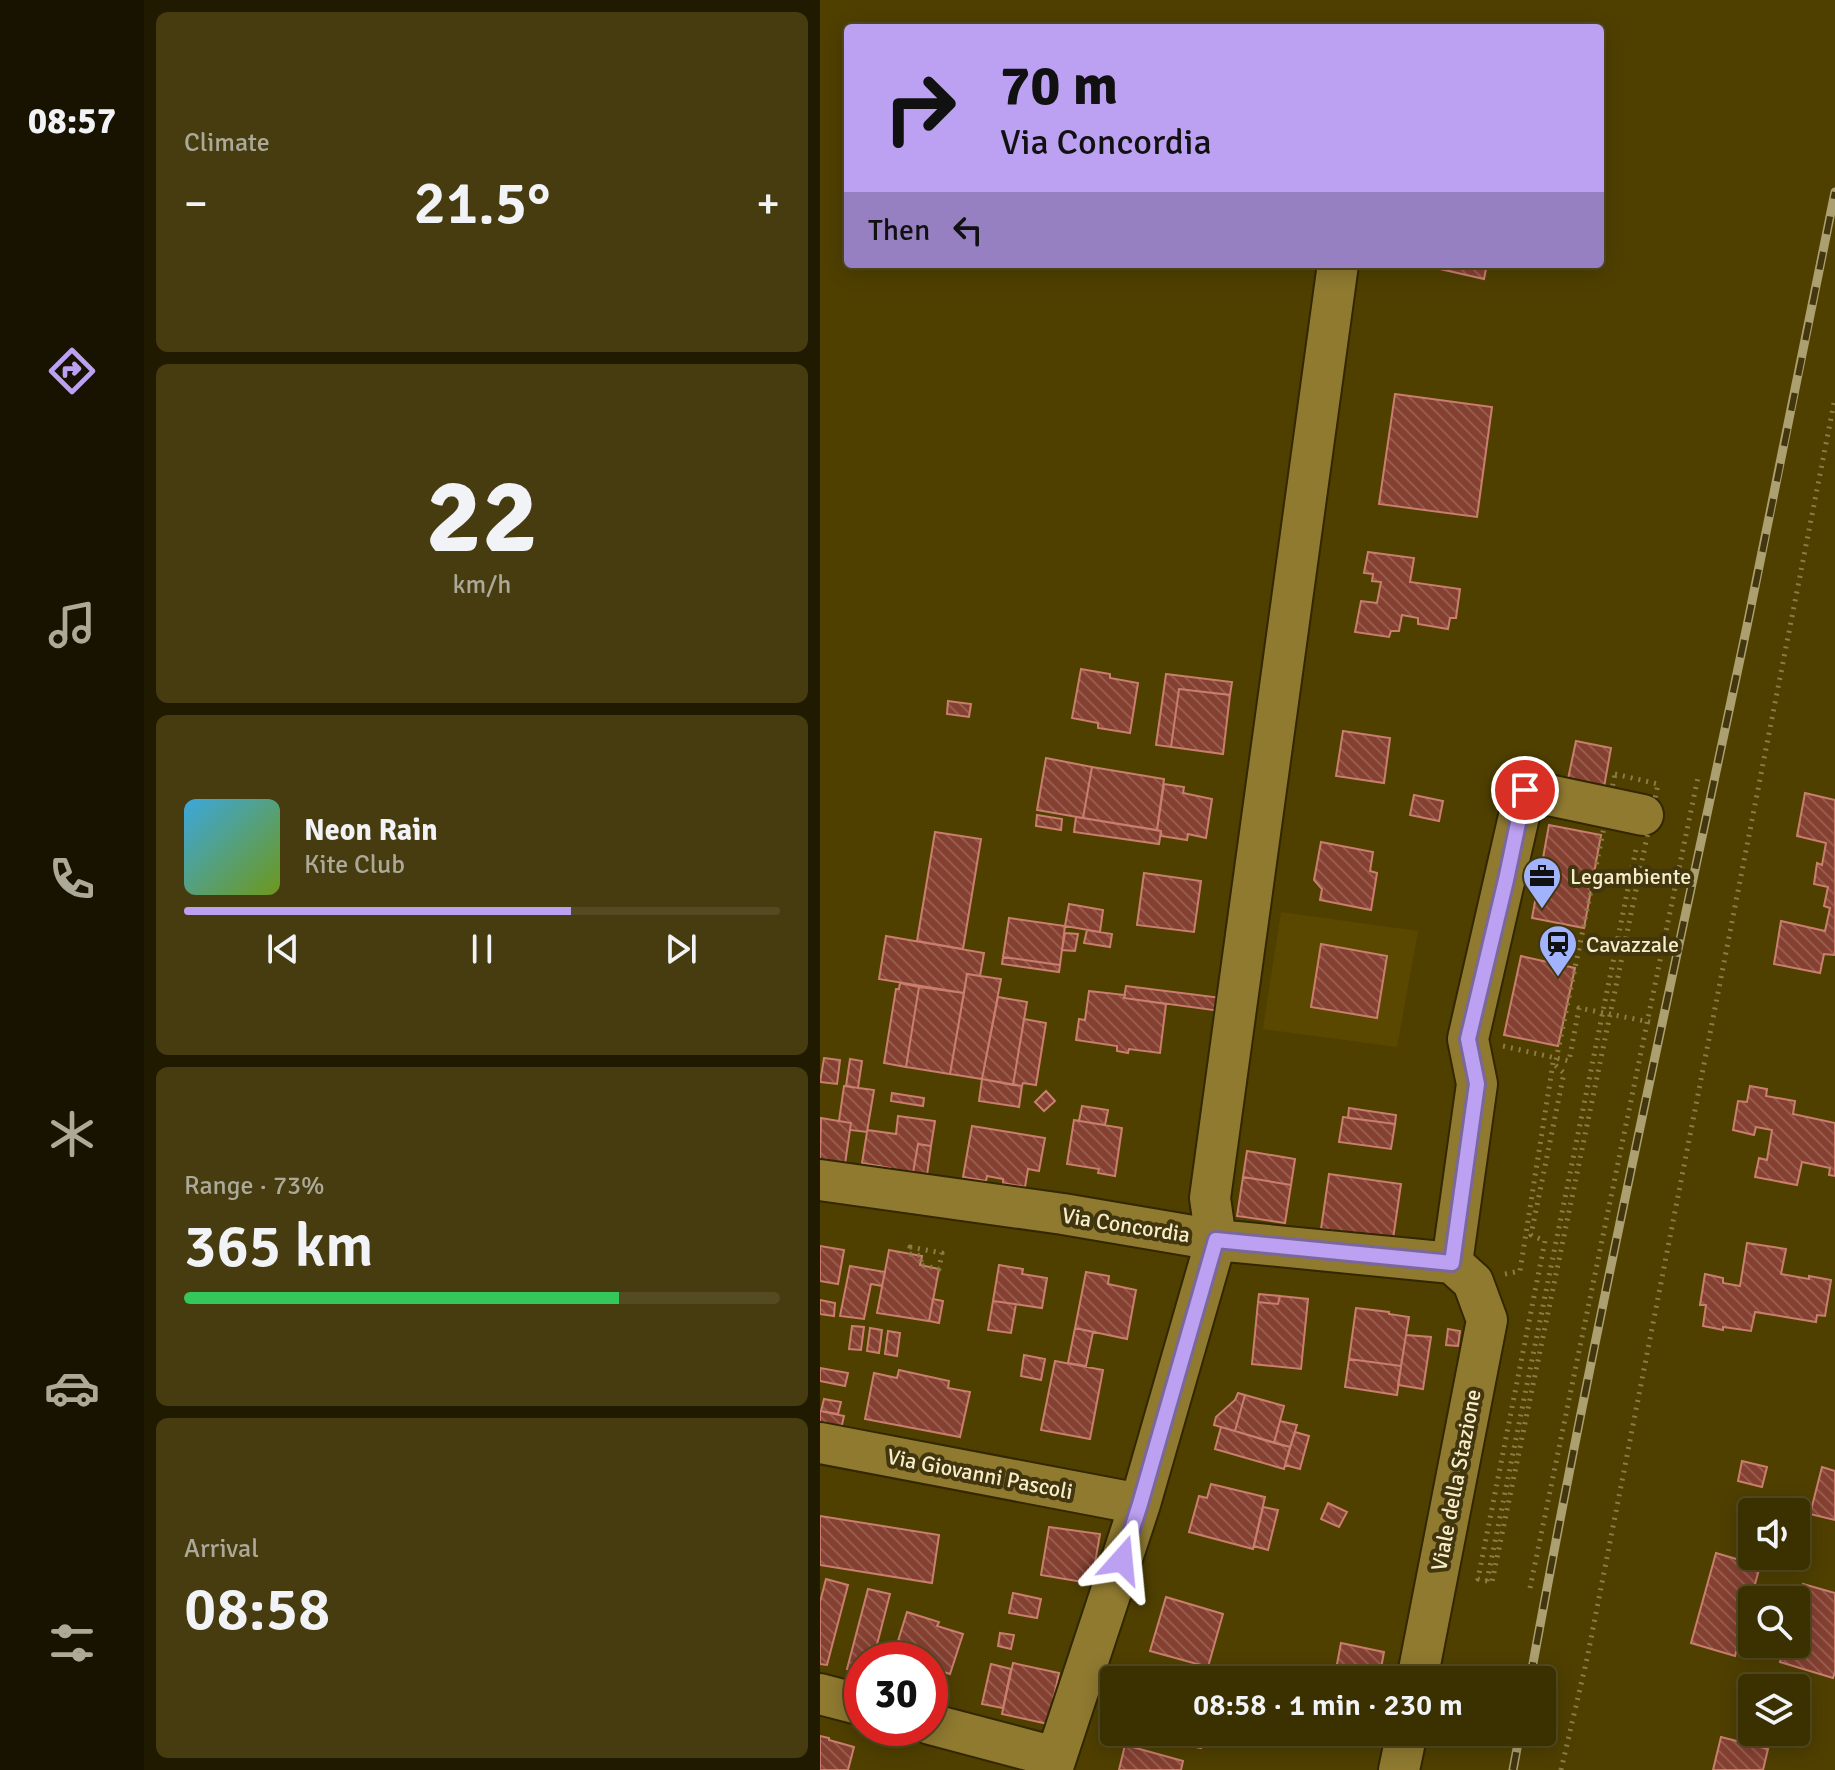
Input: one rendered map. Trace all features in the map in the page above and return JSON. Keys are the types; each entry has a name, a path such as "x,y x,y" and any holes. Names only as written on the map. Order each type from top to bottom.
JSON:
{"street":[{"path":"948,1730 1053,1764 1140,1504 1216,1240 1210,1198 1337,268"},
{"path":"1462,1272 1477,1084 1468,1039 1525,790 1633,802"},
{"name":"Via Concordia","path":"820,1180 1063,1214 1216,1240 1462,1272"},
{"name":"Viale della Stazione","path":"1420,1666 1487,1320 1462,1272"},
{"name":"Via Giovanni Pascoli","path":"820,1443 1140,1504"},
{"path":"820,1694 844,1700"},
{"path":"1399,1770 1404,1746"}],"path":[{"path":"1561,1770 1587,1659 1835,398"},
{"path":"1487,1581 1603,1013 1633,802 1615,774 1633,802"},
{"path":"1530,1588 1698,777"},
{"path":"1462,1272 1520,1271 1555,1058 1633,802 1658,784 1492,1582 1478,1579 1545,1241 1531,1235 1564,1073 1555,1065 1555,1058"},
{"path":"1468,1039 1569,1061 1579,1008 1655,1023"},
{"path":"910,1247 942,1253 939,1269 920,1265 922,1256 909,1254 910,1247"}],"shaded area":[{"path":"1281,912 1418,931 1397,1047 1263,1029"}],"building":[{"path":"1436,268 1486,268 1484,279"},
{"path":"1395,394 1492,407 1477,517 1379,504"},
{"path":"1368,552 1414,558 1410,582 1460,589 1456,618 1450,618 1448,629 1418,624 1418,618 1402,615 1399,631 1391,631 1389,637 1355,632 1361,601 1377,603 1381,582 1372,581 1373,574 1364,573"},
{"path":"1081,669 1138,683 1130,733 1098,728 1098,723 1072,718"},
{"path":"1166,674 1232,682 1230,695 1179,689 1171,747 1156,745"},
{"path":"1179,689 1230,695 1223,754 1171,747"},
{"path":"948,701 971,704 969,717 947,714"},
{"path":"1343,731 1390,738 1384,783 1336,776"},
{"path":"1576,741 1611,748 1604,787 1568,779"},
{"path":"1046,758 1092,767 1083,818 1037,810"},
{"path":"1092,767 1164,779 1157,830 1083,818"},
{"path":"1164,784 1184,787 1183,793 1212,799 1206,838 1188,834 1187,840 1161,836 1161,831 1157,830"},
{"path":"1805,793 1835,800 1835,955 1824,954 1820,973 1774,964 1781,921 1825,931 1830,908 1824,906 1828,887 1814,884 1817,863 1822,865 1826,843 1797,836"},
{"path":"1414,795 1443,801 1439,821 1410,815"},
{"path":"1037,815 1062,819 1061,830 1036,826"},
{"path":"1076,817 1161,831 1159,844 1074,832"},
{"path":"1549,825 1601,835 1584,928 1532,918"},
{"path":"935,832 981,839 963,949 917,941"},
{"path":"1321,842 1373,852 1370,871 1377,873 1371,910 1320,900 1322,889 1314,880"},
{"path":"1144,873 1201,881 1194,932 1137,925"},
{"path":"1069,904 1103,910 1100,932 1065,926"},
{"path":"1009,918 1065,926 1060,965 1003,957"},
{"path":"1087,930 1112,934 1110,947 1084,943"},
{"path":"1065,933 1078,934 1075,951 1062,950"},
{"path":"886,936 984,953 980,976 967,974 964,993 879,979"},
{"path":"1321,944 1387,956 1377,1018 1311,1007"},
{"path":"1521,956 1575,968 1558,1046 1504,1035"},
{"path":"1003,957 1060,965 1059,972 1002,964"},
{"path":"967,974 1001,979 982,1079 950,1074"},
{"path":"900,983 919,987 906,1067 884,1063 896,989 899,989"},
{"path":"1126,986 1222,998 1220,1011 1124,998"},
{"path":"919,987 964,993 950,1074 906,1067"},
{"path":"1089,991 1166,1004 1160,1053 1129,1049 1128,1053 1117,1051 1117,1046 1076,1040 1079,1019 1085,1020"},
{"path":"998,997 1027,1002 1013,1085 982,1079"},
{"path":"1024,1019 1046,1023 1036,1085 1013,1085"},
{"path":"824,1058 840,1060 837,1084 820,1082"},
{"path":"850,1059 862,1061 858,1088 846,1086"},
{"path":"982,1079 1022,1086 1019,1107 979,1101"},
{"path":"844,1086 874,1090 867,1132 850,1130 851,1123 839,1121"},
{"path":"1750,1086 1767,1089 1766,1096 1795,1101 1793,1114 1835,1123 1835,1176 1829,1175 1830,1168 1802,1162 1797,1185 1755,1177 1759,1158 1767,1160 1772,1130 1756,1127 1754,1135 1733,1130 1738,1101 1747,1102"},
{"path":"1046,1091 1055,1101 1044,1111 1035,1102"},
{"path":"892,1093 924,1098 923,1106 891,1101"},
{"path":"1082,1106 1108,1110 1105,1125 1079,1121"},
{"path":"1349,1108 1396,1115 1395,1124 1348,1118"},
{"path":"898,1116 935,1121 931,1146 918,1144 913,1173 862,1163 868,1130 896,1134"},
{"path":"1343,1117 1395,1124 1391,1149 1339,1142"},
{"path":"821,1118 851,1123 845,1164 820,1160"},
{"path":"1074,1120 1122,1128 1115,1176 1098,1173 1099,1169 1067,1164"},
{"path":"972,1126 1045,1138 1039,1171 1028,1169 1025,1187 987,1176 986,1181 963,1177"},
{"path":"918,1144 931,1146 927,1175 913,1173"},
{"path":"1247,1151 1295,1159 1291,1185 1243,1177"},
{"path":"1329,1174 1401,1184 1393,1239 1321,1229"},
{"path":"1243,1177 1291,1185 1285,1223 1237,1216"},
{"path":"1747,1243 1786,1249 1781,1274 1831,1280 1825,1316 1817,1315 1816,1322 1755,1312 1751,1331 1703,1326 1706,1305 1700,1305 1705,1274 1723,1278 1723,1283 1740,1286"},
{"path":"820,1246 844,1250 838,1284 820,1281"},
{"path":"889,1250 922,1256 920,1265 939,1269 929,1321 877,1313"},
{"path":"999,1265 1023,1269 1022,1274 1047,1278 1042,1308 993,1301"},
{"path":"850,1266 885,1272 882,1286 871,1284 864,1319 840,1316"},
{"path":"1086,1272 1109,1276 1108,1284 1136,1290 1127,1339 1075,1328"},
{"path":"1259,1294 1280,1296 1278,1304 1258,1302"},
{"path":"1280,1296 1308,1299 1301,1369 1252,1364 1258,1302 1278,1304"},
{"path":"933,1299 943,1301 939,1323 929,1321"},
{"path":"820,1300 835,1303 834,1316 820,1314"},
{"path":"993,1301 1016,1304 1011,1333 988,1330"},
{"path":"1356,1308 1409,1317 1401,1366 1349,1359"},
{"path":"852,1326 864,1327 861,1350 849,1349"},
{"path":"870,1328 882,1330 879,1353 867,1351"},
{"path":"1075,1328 1093,1332 1086,1366 1068,1363"},
{"path":"1448,1329 1460,1331 1458,1346 1446,1345"},
{"path":"888,1331 900,1333 897,1356 885,1354"},
{"path":"1406,1335 1431,1337 1423,1389 1398,1385"},
{"path":"1024,1355 1045,1359 1041,1380 1021,1376"},
{"path":"1349,1359 1401,1366 1397,1395 1345,1387"},
{"path":"1055,1361 1103,1370 1090,1439 1041,1430"},
{"path":"820,1368 848,1373 845,1386 820,1381"},
{"path":"899,1370 949,1381 948,1388 970,1392 960,1437 865,1419 874,1373 897,1378"},
{"path":"1238,1393 1245,1395 1235,1431 1214,1425 1216,1417 1235,1400"},
{"path":"1245,1395 1284,1406 1274,1443 1235,1431"},
{"path":"824,1399 841,1402 838,1414 821,1411"},
{"path":"820,1411 844,1416 841,1429 820,1424"},
{"path":"1280,1421 1297,1425 1290,1447 1274,1443"},
{"path":"1221,1427 1290,1447 1284,1469 1215,1449"},
{"path":"1295,1432 1309,1436 1300,1469 1285,1465"},
{"path":"1742,1461 1767,1467 1762,1487 1738,1481"},
{"path":"1822,1467 1835,1471 1835,1520 1810,1514"},
{"path":"1211,1484 1265,1497 1253,1549 1189,1532 1199,1496 1207,1498"},
{"path":"1328,1503 1347,1512 1339,1527 1321,1519"},
{"path":"1263,1507 1278,1510 1268,1550 1254,1546"},
{"path":"820,1516 939,1535 932,1583 820,1565"},
{"path":"1049,1527 1100,1534 1094,1569 1098,1570 1095,1584 1041,1575"},
{"path":"1716,1553 1738,1560 1738,1570 1759,1570 1754,1586 1738,1586 1738,1645 1735,1656 1691,1643"},
{"path":"826,1579 848,1585 827,1665 820,1664 820,1602"},
{"path":"1803,1584 1835,1593 1833,1678 1780,1662 1781,1658 1810,1658 1810,1586"},
{"path":"868,1589 890,1594 878,1642 854,1642"},
{"path":"1013,1593 1041,1599 1037,1618 1009,1613"},
{"path":"1166,1597 1223,1614 1208,1666 1150,1651"},
{"path":"907,1612 963,1634 950,1674 948,1642 898,1642"},
{"path":"1000,1633 1014,1635 1011,1649 998,1646"},
{"path":"1341,1643 1384,1652 1381,1666 1337,1666"},
{"path":"1013,1663 1059,1673 1048,1724 1002,1714"},
{"path":"991,1664 1011,1669 1003,1708 982,1704"},
{"path":"820,1736 854,1747 848,1770 820,1770"},
{"path":"1721,1737 1738,1741 1738,1746 1768,1749 1763,1770 1713,1770"},
{"path":"1125,1746 1183,1761 1181,1770 1119,1770"}],"railway":[{"path":"1533,1666 1607,1284 1747,626 1835,192"},
{"path":"1513,1770 1517,1746"}],"place":[{"name":"Legambiente","path":"1542,910"},
{"name":"Cavazzale","path":"1558,978"}],"route":[{"path":"1122,1560 1216,1240 1452,1263 1477,1084 1468,1039 1525,790"}]}
